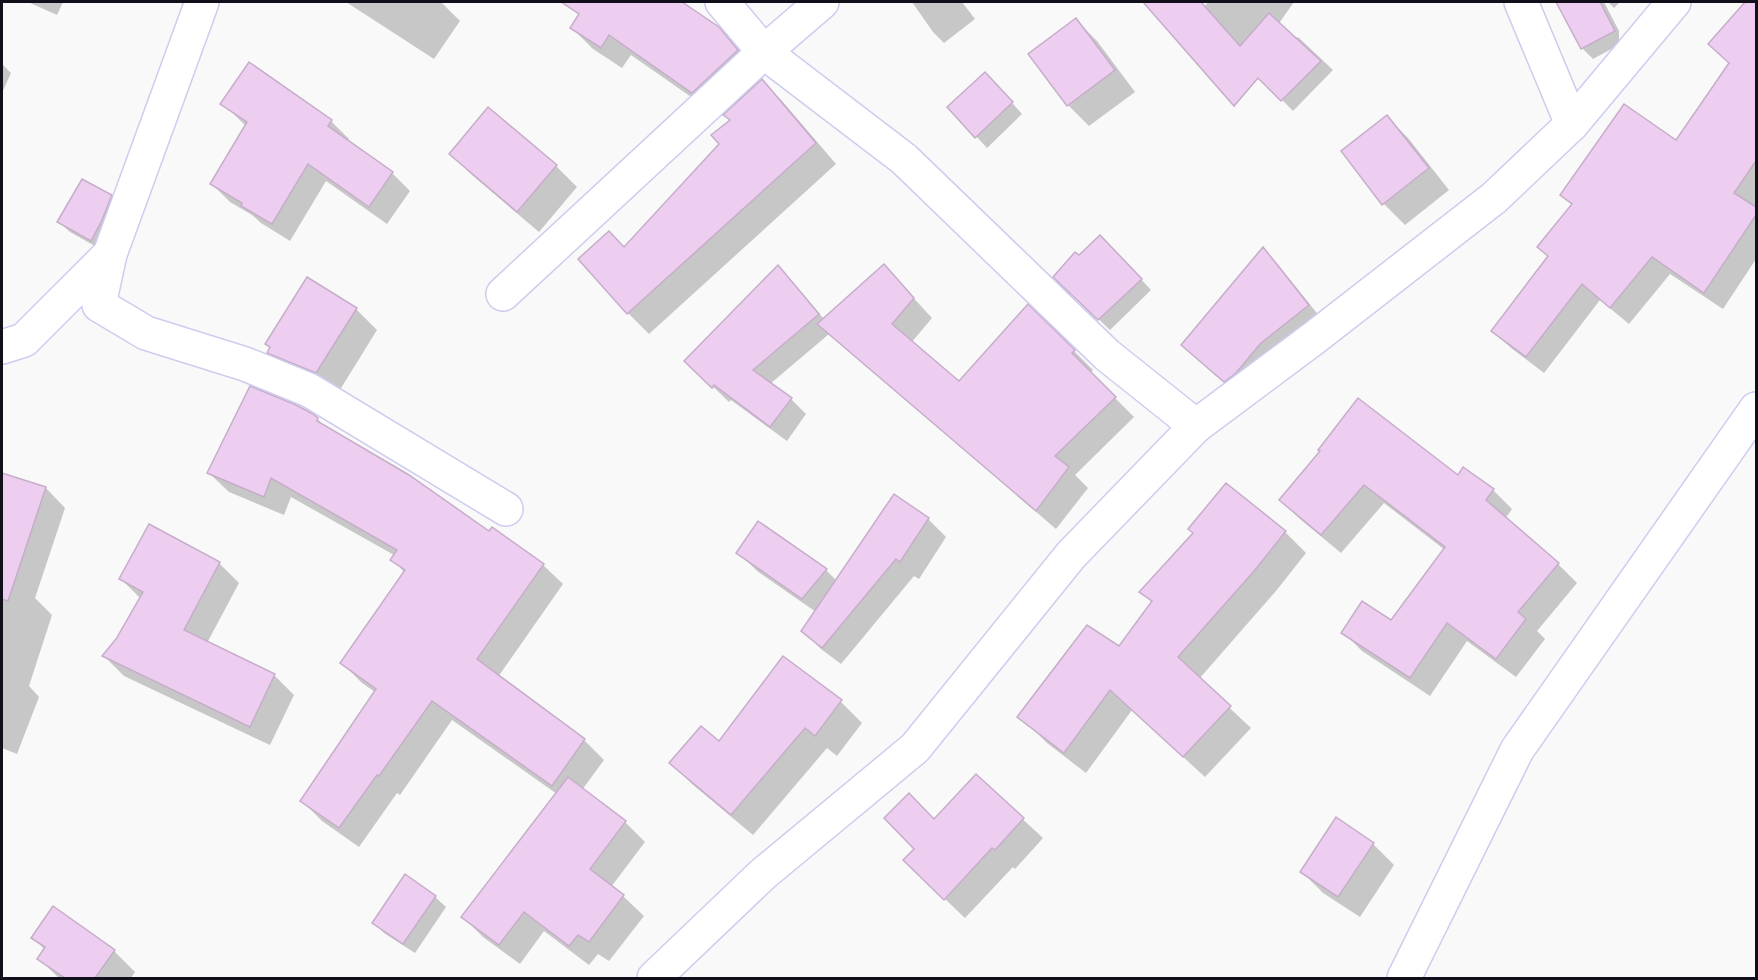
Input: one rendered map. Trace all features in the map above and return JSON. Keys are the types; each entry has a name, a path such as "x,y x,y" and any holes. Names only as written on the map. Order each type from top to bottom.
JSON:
{"street":[{"path":"201,2 110,254 99,304 146,333 246,364 309,390 506,509"},
{"path":"722,2 764,52 904,159 1107,355 1196,426"},
{"path":"503,294 764,52 822,2"},
{"path":"1521,2 1572,124"},
{"path":"654,978 763,874 915,748 1071,555 1196,426 1314,338 1494,198 1572,124 1674,2"},
{"path":"2,347 24,340 110,254"},
{"path":"1404,978 1517,750 1756,409"}],"building":[{"path":"561,2 682,2 719,27 738,50 692,93 609,35 601,48 570,28 579,14"},
{"path":"1143,2 1201,2 1240,46 1269,13 1321,61 1281,101 1258,78 1234,106"},
{"path":"1556,2 1600,2 1615,31 1581,49"},
{"path":"1745,2 1756,2 1756,161 1734,193 1756,207 1756,215 1704,293 1652,257 1610,308 1582,284 1526,357 1491,331 1548,256 1537,247 1572,204 1560,195 1624,104 1676,140 1729,63 1708,44"},
{"path":"1076,18 1115,70 1067,106 1028,54"},
{"path":"249,62 332,120 328,126 393,172 369,207 308,164 272,224 210,184 247,122 220,104"},
{"path":"985,72 1013,102 975,138 947,107"},
{"path":"762,79 816,143 627,314 578,259 609,231 624,247 719,144 711,135 730,120 723,115"},
{"path":"488,107 557,165 517,212 449,154"},
{"path":"1387,115 1429,168 1382,205 1341,151"},
{"path":"82,179 112,195 91,241 57,222"},
{"path":"1100,235 1142,279 1098,320 1053,277 1075,252 1079,255"},
{"path":"1263,247 1309,305 1260,344 1236,373 1224,382 1181,345"},
{"path":"884,264 914,298 892,324 959,381 1028,304 1075,350 1072,353 1116,397 1055,456 1069,467 1036,511 817,324"},
{"path":"778,265 819,314 753,370 792,398 770,427 714,385 712,388 684,361"},
{"path":"307,277 357,308 316,373 267,353 270,347 265,344"},
{"path":"250,386 313,414 318,418 317,421 409,475 489,531 492,527 544,564 477,659 585,739 552,786 432,701 339,828 300,801 376,689 340,663 405,570 390,560 397,550 271,478 264,497 207,473"},
{"path":"1358,398 1458,475 1463,467 1494,489 1486,500 1559,563 1518,612 1526,619 1496,659 1447,623 1410,678 1341,633 1362,601 1391,620 1445,547 1364,485 1321,535 1279,500 1320,451 1318,450"},
{"path":"2,473 46,487 8,601 2,599"},
{"path":"1226,483 1286,531 1255,570 1178,657 1231,706 1183,757 1110,690 1064,753 1017,717 1087,625 1119,646 1152,601 1139,592 1193,533 1188,529"},
{"path":"894,494 929,518 900,562 896,559 822,648 801,631"},
{"path":"758,521 827,569 802,599 736,553"},
{"path":"149,524 220,562 184,630 275,674 250,727 102,656 116,639 143,592 119,579"},
{"path":"783,656 842,700 815,736 805,728 731,815 669,763 701,726 719,741"},
{"path":"976,774 1024,818 995,850 992,848 944,900 903,860 914,849 884,818 909,793 934,819"},
{"path":"568,777 626,821 590,869 624,895 589,942 578,935 569,946 524,912 499,945 461,917"},
{"path":"1336,817 1374,843 1338,897 1300,872"},
{"path":"405,874 436,896 403,944 372,923"},
{"path":"53,906 115,950 95,978 65,978 37,959 45,947 31,938"}]}
